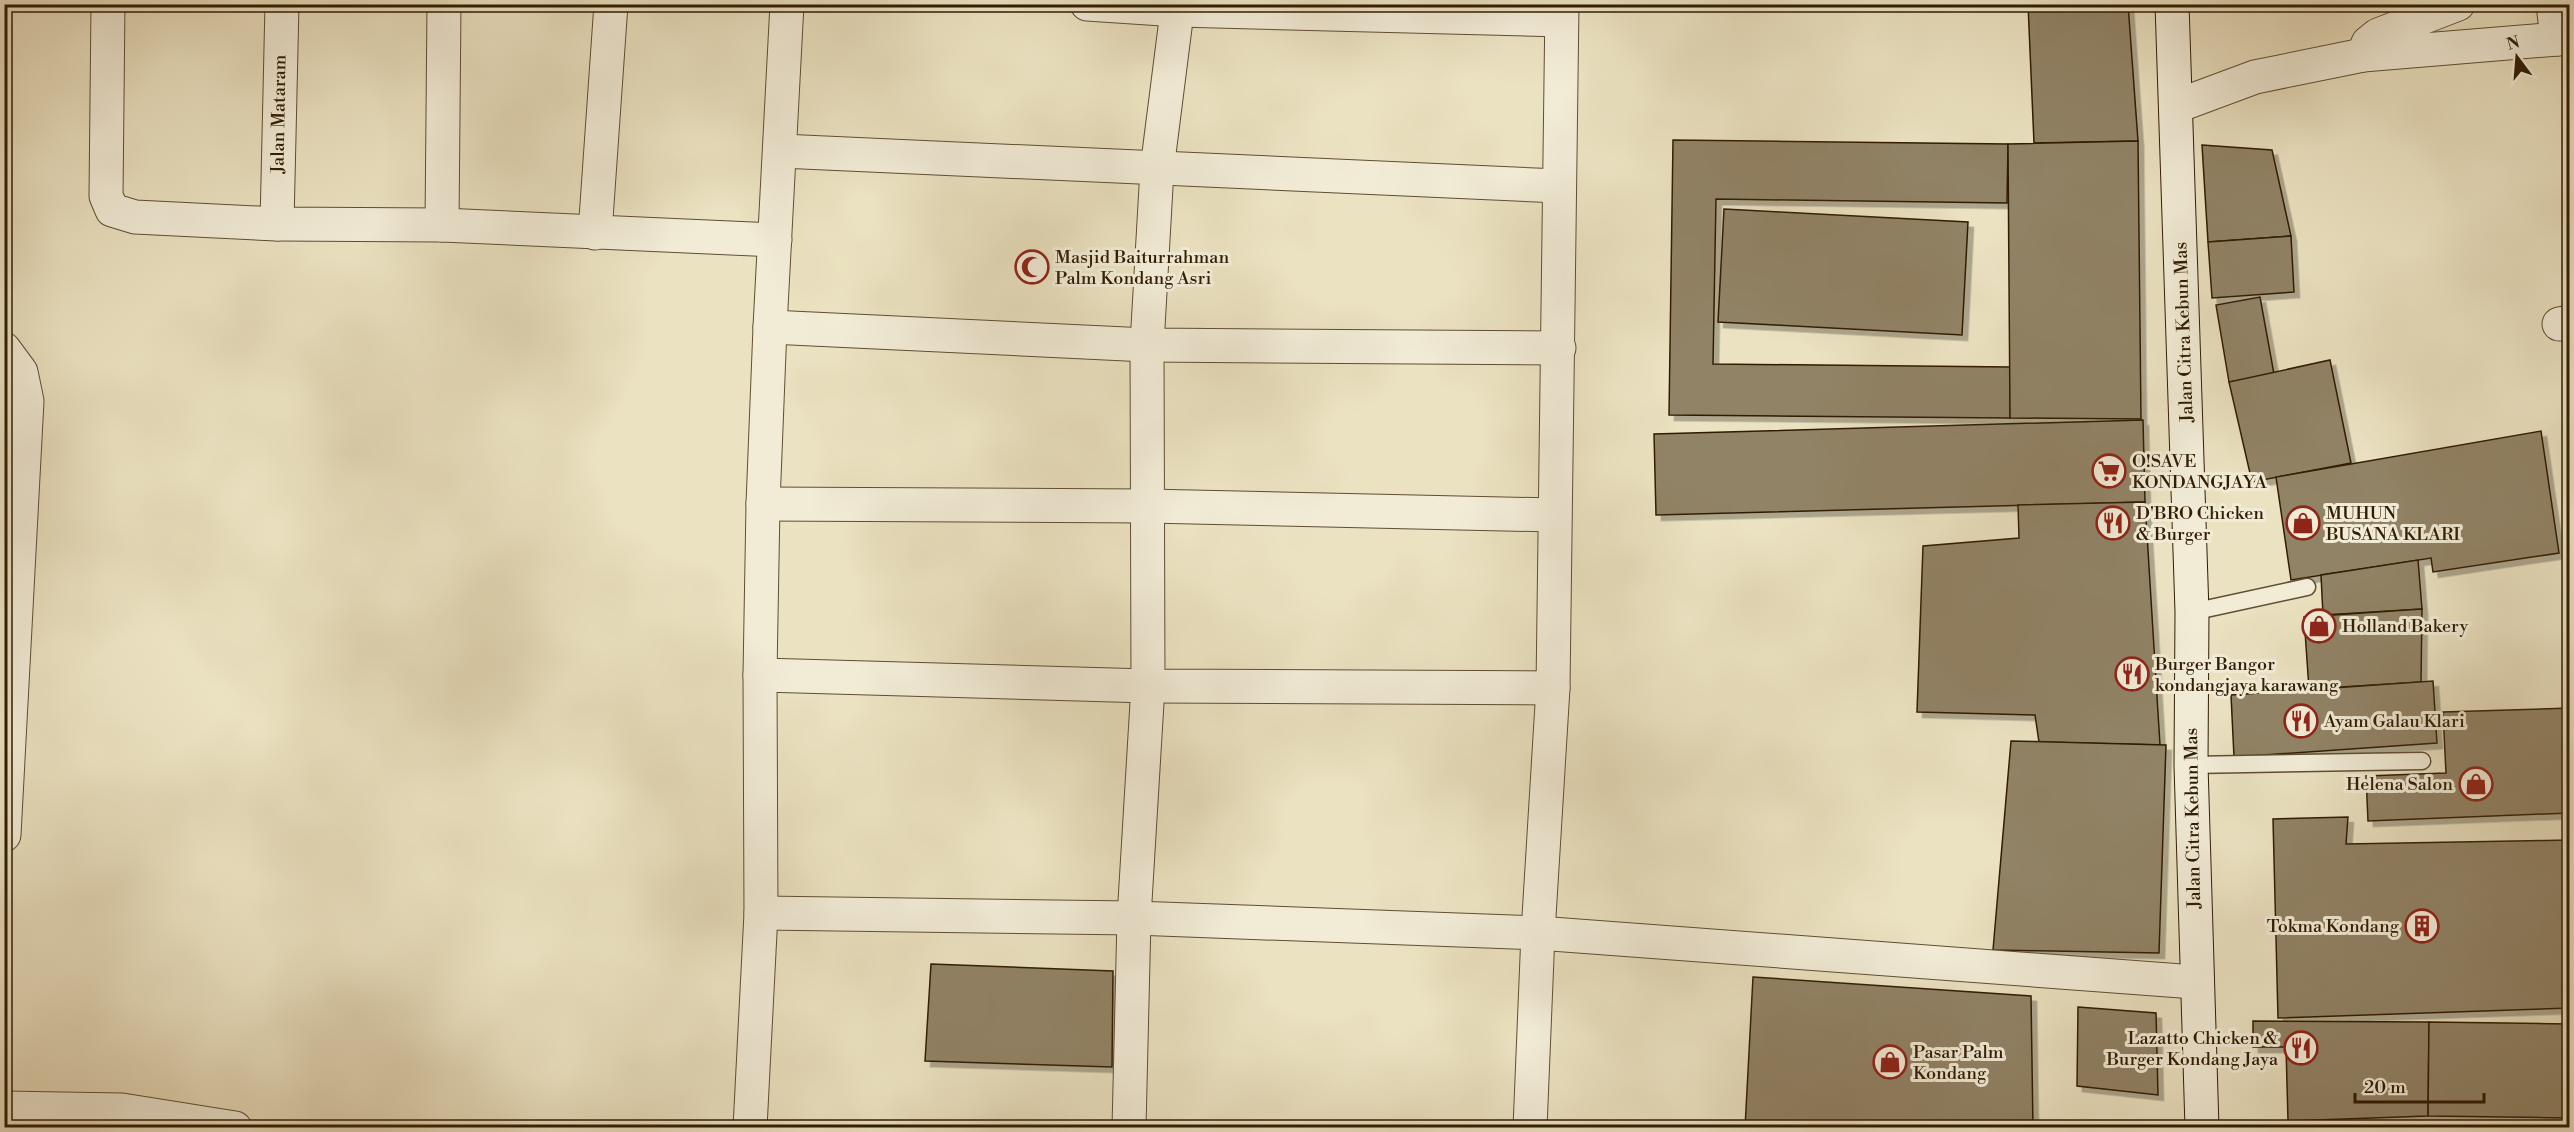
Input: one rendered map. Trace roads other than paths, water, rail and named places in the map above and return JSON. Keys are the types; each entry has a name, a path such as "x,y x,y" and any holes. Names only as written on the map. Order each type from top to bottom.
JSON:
{"street":[{"path":"108,4 106,196 112,210 135,217 277,224 442,225 774,240"},
{"name":"Jalan Mataram","path":"277,224 282,4"},
{"path":"442,225 444,4"},
{"path":"595,233 611,4"},
{"path":"750,1128 761,913 760,675 763,504 774,240 788,4"},
{"path":"1087,4 1178,8 1562,12 1553,688 1538,933 1530,1128"},
{"name":"Jalan Citra Kebun Mas","path":"2172,4 2192,612 2191,765 2195,982 2202,1128"},
{"path":"2363,55 2368,43 2378,35 2458,4"},
{"path":"2177,106 2255,77 2363,55 2564,38 2553,4"},
{"path":"1129,1128 1134,918 1148,686 1147,345 1157,169 1178,8"},
{"path":"781,151 1559,186"},
{"path":"770,327 1147,345 1559,348"},
{"path":"4,348 21,372 27,401 4,835"},
{"path":"763,504 1147,506 1554,514"},
{"path":"760,675 1148,686 1553,688"},
{"path":"761,913 1134,918 1538,933 2195,982"},
{"path":"4,1108 122,1110 236,1128"}],"lane":[{"path":"2192,612 2307,587"},
{"path":"2191,765 2422,761"}],"place":[{"name":"Masjid Baiturrahman Palm Kondang Asri","path":"1032,267"},
{"name":"O!SAVE KONDANGJAYA","path":"2109,471"},
{"name":"D'BRO Chicken & Burger","path":"2113,523"},
{"name":"MUHUN BUSANA KLARI","path":"2303,523"},
{"name":"Holland Bakery","path":"2319,626"},
{"name":"Burger Bangor kondangjaya karawang","path":"2132,674"},
{"name":"Ayam Galau Klari","path":"2301,721"},
{"name":"Helena Salon","path":"2476,784"},
{"name":"Tokma Kondang","path":"2422,926"},
{"name":"Lazatto Chicken & Burger Kondang Jaya","path":"2301,1048"},
{"name":"Pasar Palm Kondang","path":"1890,1062"}]}
